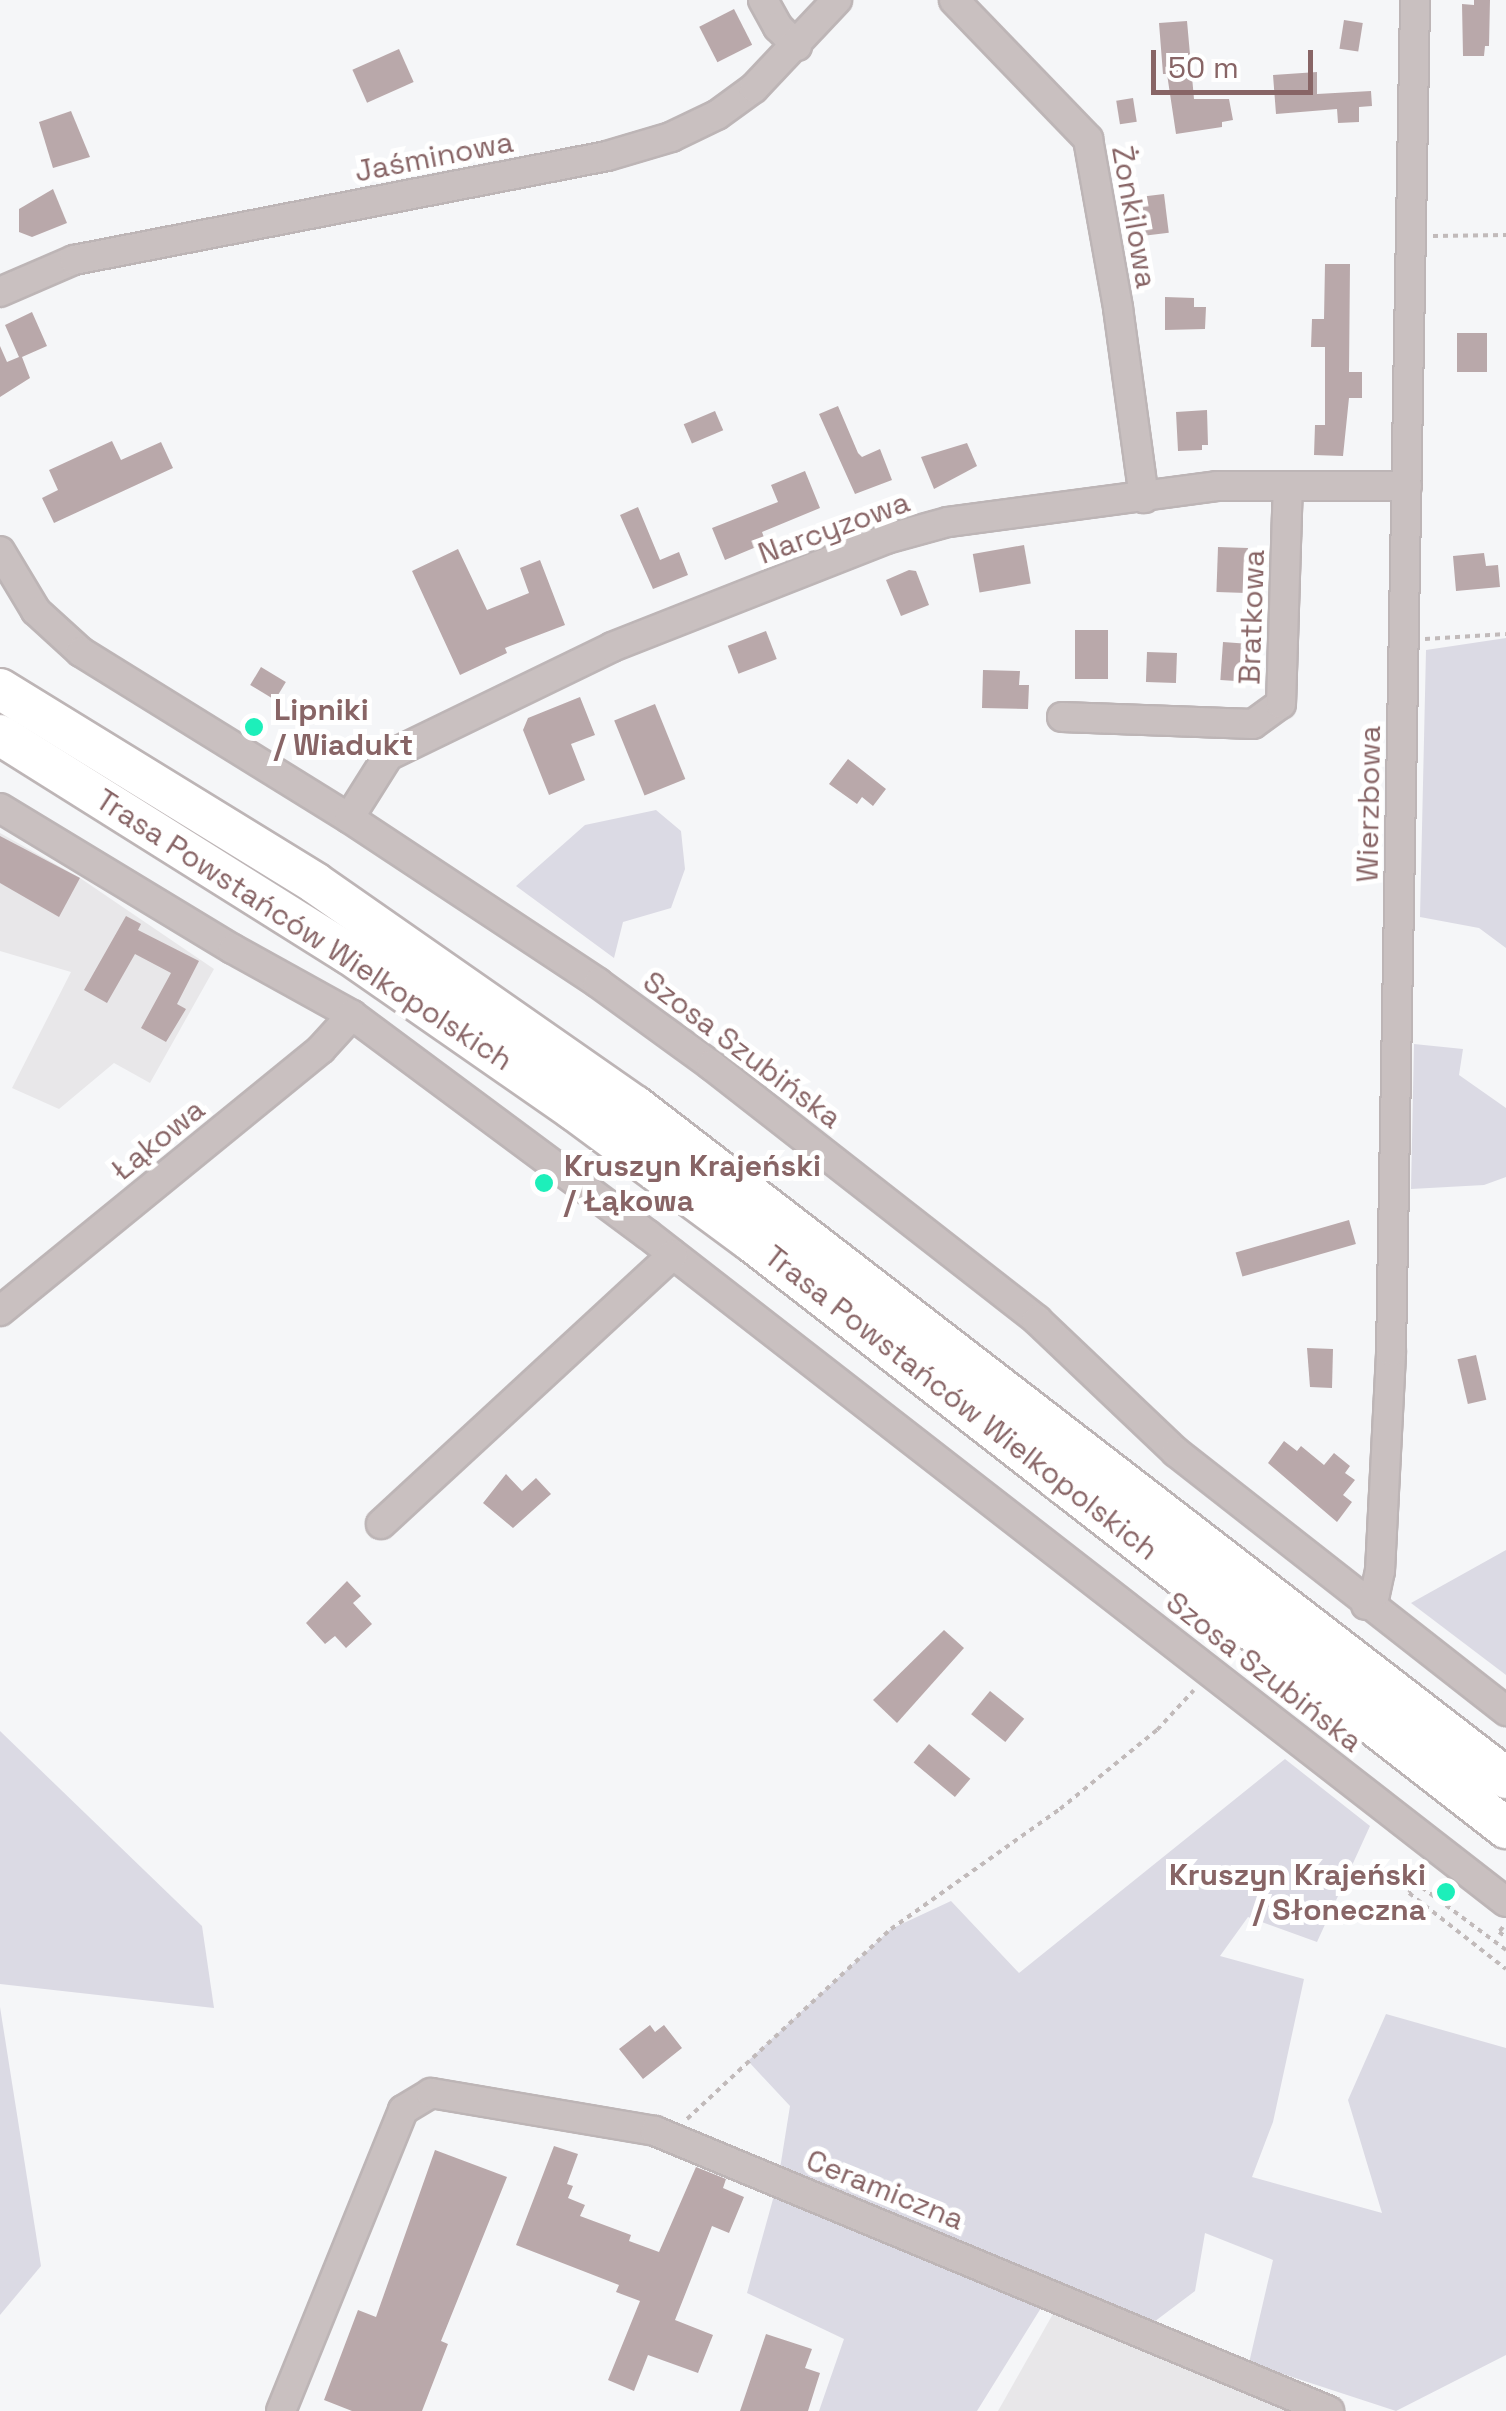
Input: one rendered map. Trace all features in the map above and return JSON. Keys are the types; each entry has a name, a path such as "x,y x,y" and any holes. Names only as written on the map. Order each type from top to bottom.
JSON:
{"highway":[{"name":"Trasa Powstańców Wielkopolskich","path":"0,689 314,883 635,1106 1506,1778"},
{"name":"Trasa Powstańców Wielkopolskich","path":"0,735 348,953 590,1122 750,1240 1506,1828"}],"street":[{"path":"763,0 778,27 797,46"},
{"name":"Jaśminowa","path":"0,292 74,260 607,156 671,137 717,114 754,88 836,0"},
{"name":"Żonkilowa","path":"954,0 1088,139 1118,308 1144,498"},
{"name":"Wierzbowa","path":"1366,1605 1375,1594 1380,1571 1391,1352 1415,0"},
{"name":"Narcyzowa","path":"349,818 388,756 612,647 886,540 932,526 1217,486 1407,486"},
{"name":"Bratkowa","path":"1062,718 1253,724 1281,704 1288,486"},
{"name":"Szosa Szubińska","path":"0,551 36,611 98,665 349,818 598,983 727,1077 1038,1320 1176,1452 1506,1712"},
{"name":"Szosa Szubińska","path":"0,808 233,949 352,1015 674,1254 1506,1902"},
{"name":"Łąkowa","path":"0,1311 322,1049 352,1015"},
{"path":"381,1524 674,1254"},
{"name":"Ceramiczna","path":"281,2411 403,2110 431,2093 668,2136 1329,2411"}],"path":[{"path":"1413,236 1506,235"},
{"path":"1406,639 1506,634"},
{"path":"668,2136 891,1929 1060,1809 1157,1730 1211,1672"},
{"path":"1506,1950 1416,1882 1409,1893 1506,1969"},
{"path":"1499,1932 1506,1937"}],"shaded area":[{"path":"1506,638 1506,948 1479,928 1420,917 1426,650"},
{"path":"656,810 681,831 685,869 671,908 623,922 614,958 516,886 585,825"},
{"path":"0,833 80,878 214,969 150,1083 114,1063 59,1109 12,1088 71,972 0,951"},
{"path":"1414,1044 1463,1049 1459,1075 1506,1108 1506,1177 1484,1185 1411,1189"},
{"path":"1506,1550 1506,1675 1411,1603"},
{"path":"0,1731 202,1926 214,2008 0,1984"},
{"path":"1285,1759 1370,1826 1317,1942 1248,1917 1220,1956 1304,1979 1273,2122 1252,2177 1382,2213 1348,2100 1386,2014 1506,2048 1506,2355 1396,2411 1249,2363 1273,2260 1205,2233 1195,2291 1150,2325 1054,2287 977,2411 819,2411 844,2339 747,2293 778,2181 790,2106 748,2061 891,1929 951,1901 1019,1973"},
{"path":"0,2007 41,2266 0,2315"},
{"path":"1062,2298 1319,2411 998,2411"}],"building":[{"path":"1474,0 1490,0 1489,46 1485,46 1484,56 1463,56 1462,4 1474,5"},
{"path":"734,9 752,45 717,62 699,27"},
{"path":"1344,20 1363,23 1358,52 1339,49"},
{"path":"1187,21 1194,99 1229,99 1233,120 1222,122 1222,127 1176,134 1167,74 1163,74 1159,23"},
{"path":"399,49 414,82 367,103 352,70"},
{"path":"1317,72 1317,94 1371,91 1372,106 1359,107 1359,122 1338,123 1337,109 1276,114 1273,75"},
{"path":"1133,98 1137,122 1120,124 1116,101"},
{"path":"71,111 90,157 53,168 39,122"},
{"path":"53,189 67,223 32,237 19,232 19,209"},
{"path":"1164,194 1169,233 1140,236 1135,198"},
{"path":"1325,264 1350,264 1349,372 1362,372 1362,398 1349,398 1343,456 1314,455 1315,425 1325,425 1325,347 1311,347 1312,319 1324,319"},
{"path":"1165,297 1194,298 1194,307 1206,307 1205,329 1165,330"},
{"path":"32,312 47,346 22,357 30,378 0,397 0,346 7,362 19,357 5,325"},
{"path":"1457,333 1487,333 1487,372 1457,372"},
{"path":"838,406 858,453 862,457 880,449 892,480 855,494 819,414"},
{"path":"1207,410 1208,445 1202,445 1202,450 1178,451 1176,412"},
{"path":"715,411 723,430 692,444 684,424"},
{"path":"112,441 121,460 161,442 173,468 54,523 42,498 58,490 49,470"},
{"path":"967,443 977,466 934,489 921,457"},
{"path":"805,471 820,508 762,532 766,543 725,560 712,528 778,502 771,485"},
{"path":"638,507 660,560 679,552 688,575 653,589 620,515"},
{"path":"1024,545 1031,583 980,592 973,554"},
{"path":"1218,547 1248,548 1246,593 1216,592"},
{"path":"458,549 487,610 529,593 520,568 540,560 565,625 505,648 507,653 460,675 412,571"},
{"path":"1484,553 1486,566 1498,565 1500,587 1456,591 1453,556"},
{"path":"916,571 929,605 901,616 886,580"},
{"path":"1075,630 1108,630 1108,679 1075,679"},
{"path":"766,631 777,659 738,674 728,646"},
{"path":"1223,642 1250,644 1247,682 1220,680"},
{"path":"1147,652 1177,653 1176,683 1146,682"},
{"path":"261,667 286,682 275,700 250,685"},
{"path":"983,670 1020,671 1019,685 1029,685 1028,709 982,708"},
{"path":"580,697 595,735 571,744 585,780 549,795 523,730 528,718"},
{"path":"655,704 685,779 645,796 614,720"},
{"path":"848,759 886,789 873,806 862,797 857,804 829,784"},
{"path":"0,836 80,878 59,917 0,883"},
{"path":"126,916 141,924 138,930 199,961 177,1004 186,1009 166,1042 141,1028 171,973 135,954 107,1003 84,990"},
{"path":"1349,1220 1356,1244 1242,1277 1236,1253"},
{"path":"1307,1348 1333,1349 1332,1388 1310,1387"},
{"path":"1476,1355 1486,1400 1468,1404 1457,1359"},
{"path":"1284,1441 1297,1451 1301,1446 1324,1465 1334,1453 1350,1466 1345,1473 1355,1480 1343,1495 1352,1502 1337,1522 1268,1463"},
{"path":"506,1474 522,1491 536,1478 551,1494 513,1528 483,1503"},
{"path":"347,1581 361,1596 353,1603 372,1624 346,1648 335,1636 325,1644 306,1623"},
{"path":"944,1630 964,1648 897,1723 873,1700"},
{"path":"990,1691 1024,1719 1005,1742 971,1714"},
{"path":"929,1744 970,1779 955,1797 914,1762"},
{"path":"650,2025 655,2032 664,2025 682,2048 643,2079 619,2049"},
{"path":"554,2146 578,2154 567,2184 573,2186 568,2198 585,2205 580,2216 631,2235 629,2241 659,2252 696,2167 726,2179 723,2188 744,2197 729,2233 712,2226 675,2320 713,2335 698,2373 648,2355 634,2391 608,2380 640,2301 616,2292 619,2285 516,2245"},
{"path":"435,2150 507,2177 441,2341 448,2344 422,2411 352,2411 324,2400 358,2310 376,2317"},
{"path":"766,2334 812,2349 805,2368 820,2373 808,2411 740,2411"}],"place":[{"name":"Lipniki / Wiadukt","path":"254,727"},
{"name":"Kruszyn Krajeński / Łąkowa","path":"544,1183"},
{"name":"Kruszyn Krajeński / Słoneczna","path":"1446,1892"}]}
